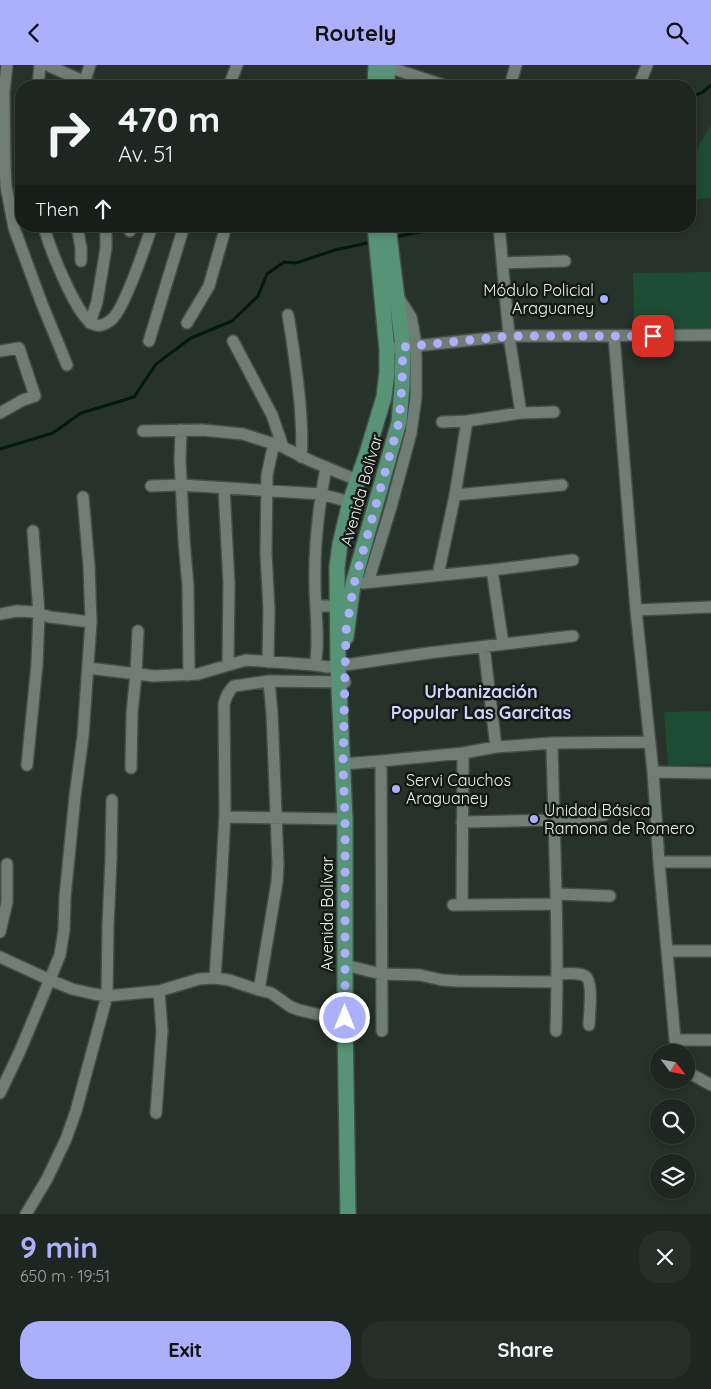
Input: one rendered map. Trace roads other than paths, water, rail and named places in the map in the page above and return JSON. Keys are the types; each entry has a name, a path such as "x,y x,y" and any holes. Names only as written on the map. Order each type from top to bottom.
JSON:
{"main road":[{"path":"378,80 384,66"},
{"path":"384,66 386,80"},
{"name":"Avenida Bolívar","path":"342,674 346,631 361,583 376,504 399,422 402,386 409,346 377,232"},
{"name":"Avenida Bolívar","path":"348,1214 345,1018 345,819 342,674 337,606 337,567 340,544 350,502 384,397 391,287 388,232"}],"street":[{"path":"7,65 4,93 5,166 6,186 15,231"},
{"path":"39,80 40,65"},
{"path":"47,65 77,80"},
{"path":"88,80 90,65"},
{"path":"231,80 237,65"},
{"path":"512,80 516,65"},
{"path":"641,80 647,65"},
{"path":"384,66 427,80"},
{"path":"15,232 67,365"},
{"path":"46,232 54,259 80,309 94,324"},
{"path":"78,232 81,261"},
{"path":"94,324 106,249 106,232"},
{"path":"94,324 112,320 117,313 130,285 150,232"},
{"path":"149,341 182,232"},
{"path":"187,323 209,287 224,232"},
{"path":"499,232 509,336 521,413"},
{"path":"502,263 565,261"},
{"path":"288,315 301,416 301,457"},
{"path":"387,350 509,336 711,335"},
{"path":"614,336 636,610 653,772 658,862 677,1044"},
{"path":"233,341 272,415 278,445 268,475 267,491 268,662"},
{"path":"361,583 391,507 411,433 416,397 409,346"},
{"path":"0,351 18,348 35,396 23,400 0,413"},
{"path":"442,422 467,421 521,413 554,412"},
{"path":"438,575 467,421"},
{"path":"181,430 181,485 187,572 189,675"},
{"path":"143,431 202,430 243,433 278,445 301,457 357,480"},
{"path":"315,665 315,573 321,494 326,467"},
{"path":"150,486 181,485 321,494 350,502"},
{"path":"454,495 562,485"},
{"path":"224,488 229,584 228,665"},
{"path":"0,1093 20,1051 60,955 64,930 65,897 83,736 91,622 89,567 83,497"},
{"path":"376,504 391,507"},
{"path":"27,765 37,664 38,613 33,531"},
{"path":"337,588 361,583 492,571 573,560"},
{"path":"492,571 503,644"},
{"path":"316,606 337,606"},
{"path":"636,610 711,607"},
{"path":"0,614 17,611 91,622"},
{"path":"131,768 132,713 138,631"},
{"path":"214,978 225,817 224,704 230,689 234,686 269,681 342,674 503,644 573,636"},
{"path":"484,647 496,747"},
{"path":"88,668 154,676 189,675 246,660 315,665 327,667 342,674"},
{"path":"259,990 277,883 278,864 269,681"},
{"path":"343,764 463,753 496,747 552,743 650,743"},
{"path":"552,743 556,899 556,1031"},
{"path":"463,753 462,822 457,905 610,896"},
{"path":"381,761 382,1031"},
{"path":"653,772 711,773"},
{"path":"26,1214 47,1179 66,1139 76,1111 107,996 112,800"},
{"path":"462,822 553,820 604,815"},
{"path":"225,817 345,819"},
{"path":"658,862 711,862"},
{"path":"0,932 7,902 7,864"},
{"path":"667,951 711,951"},
{"path":"1,959 72,989 107,996 159,991 199,979 214,978 229,980 271,993 299,1010 329,1017 345,1018"},
{"path":"345,965 381,974 420,975 442,980 458,981 557,977 580,974 588,979 590,988 589,1025"},
{"path":"156,1113 162,1031 159,991"},
{"path":"675,1039 711,1040"},
{"path":"695,1076 711,1085"}],"waterway":[{"path":"696,95 711,85"},
{"path":"395,237 420,232"},
{"path":"0,449 53,433 81,413 134,397 156,364 191,338 232,321 258,296 267,274 284,262 296,263 335,250 372,242"}],"place":[{"name":"Módulo Policial Araguaney","path":"604,299"},
{"name":"Servi Cauchos Araguaney","path":"396,789"},
{"name":"Unidad Básica Ramona de Romero","path":"534,819"}],"district":[{"name":"Urbanización Popular Las Garcitas","path":"481,702"}]}
